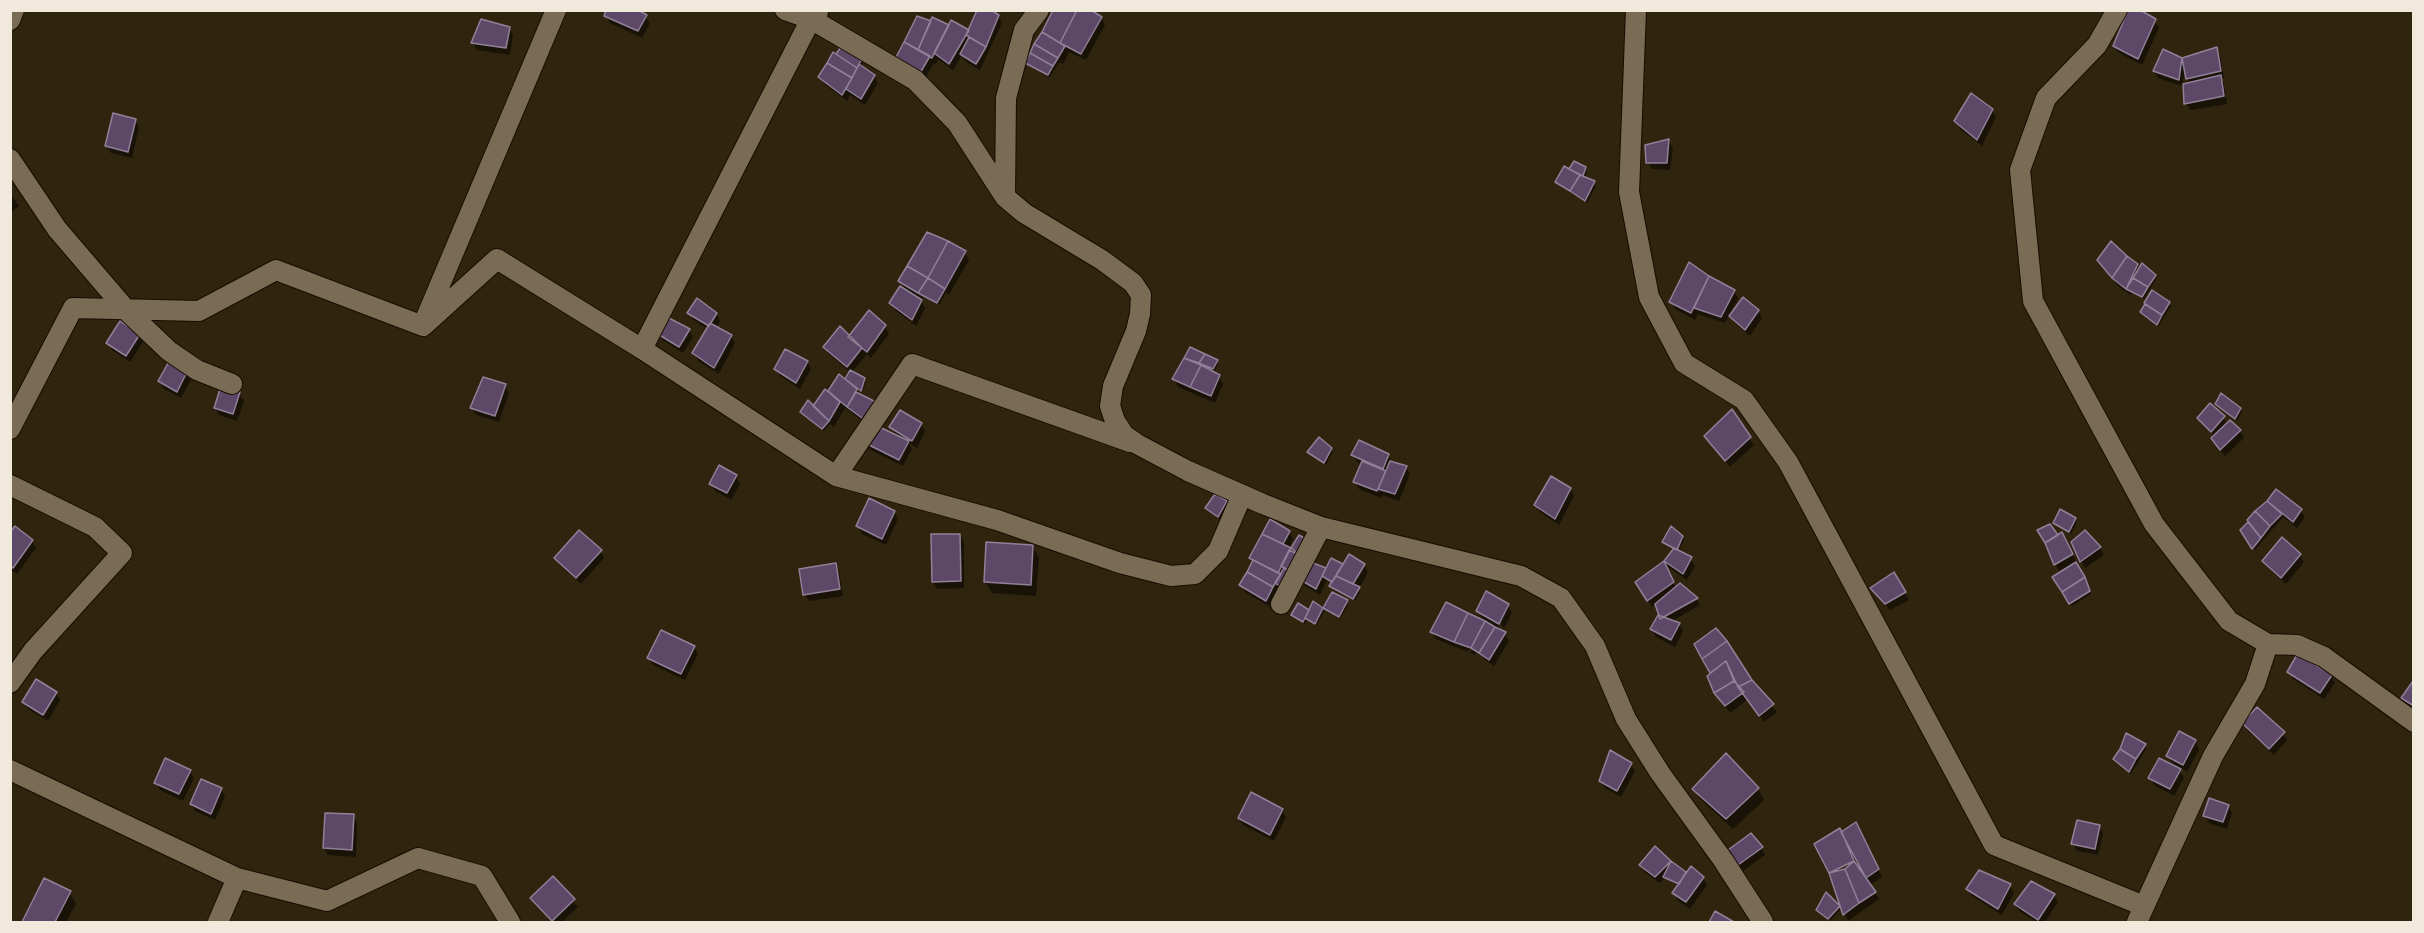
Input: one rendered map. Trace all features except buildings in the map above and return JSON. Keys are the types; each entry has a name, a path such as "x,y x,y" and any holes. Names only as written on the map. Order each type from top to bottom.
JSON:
{"street":[{"path":"10,20 14,10"},
{"path":"423,326 556,10"},
{"path":"785,10 815,15 915,80 957,123 1005,197 1024,213 1102,260 1133,283 1141,295 1136,331 1113,386 1110,406 1115,421 1124,435 1137,444"},
{"path":"1005,197 1006,98 1024,30 1039,10"},
{"path":"1636,10 1629,192 1649,297 1684,363 1744,400 1788,462 1994,845 2140,914 2213,756 2255,684 2268,644"},
{"path":"2117,10 2097,45 2046,98 2020,170 2033,302 2154,524 2229,621 2268,644 2297,645 2324,657 2414,722"},
{"path":"642,349 815,15"},
{"path":"10,159 57,229 126,309 169,351 197,370 232,384"},
{"path":"423,326 497,259 642,349 836,476 997,520 1120,563 1171,576 1195,574 1218,552 1242,495"},
{"path":"10,429 73,308 199,311 276,270 423,326"},
{"path":"836,476 912,364 1137,444 1242,495 1322,527 1521,576 1561,598 1595,646 1626,719 1660,773 1723,860 1763,922"},
{"path":"10,485 95,527 122,554 33,651 10,683"},
{"path":"1281,604 1322,527"},
{"path":"10,770 237,878 327,901 418,858 482,876 510,922"},
{"path":"218,922 237,878"}]}
